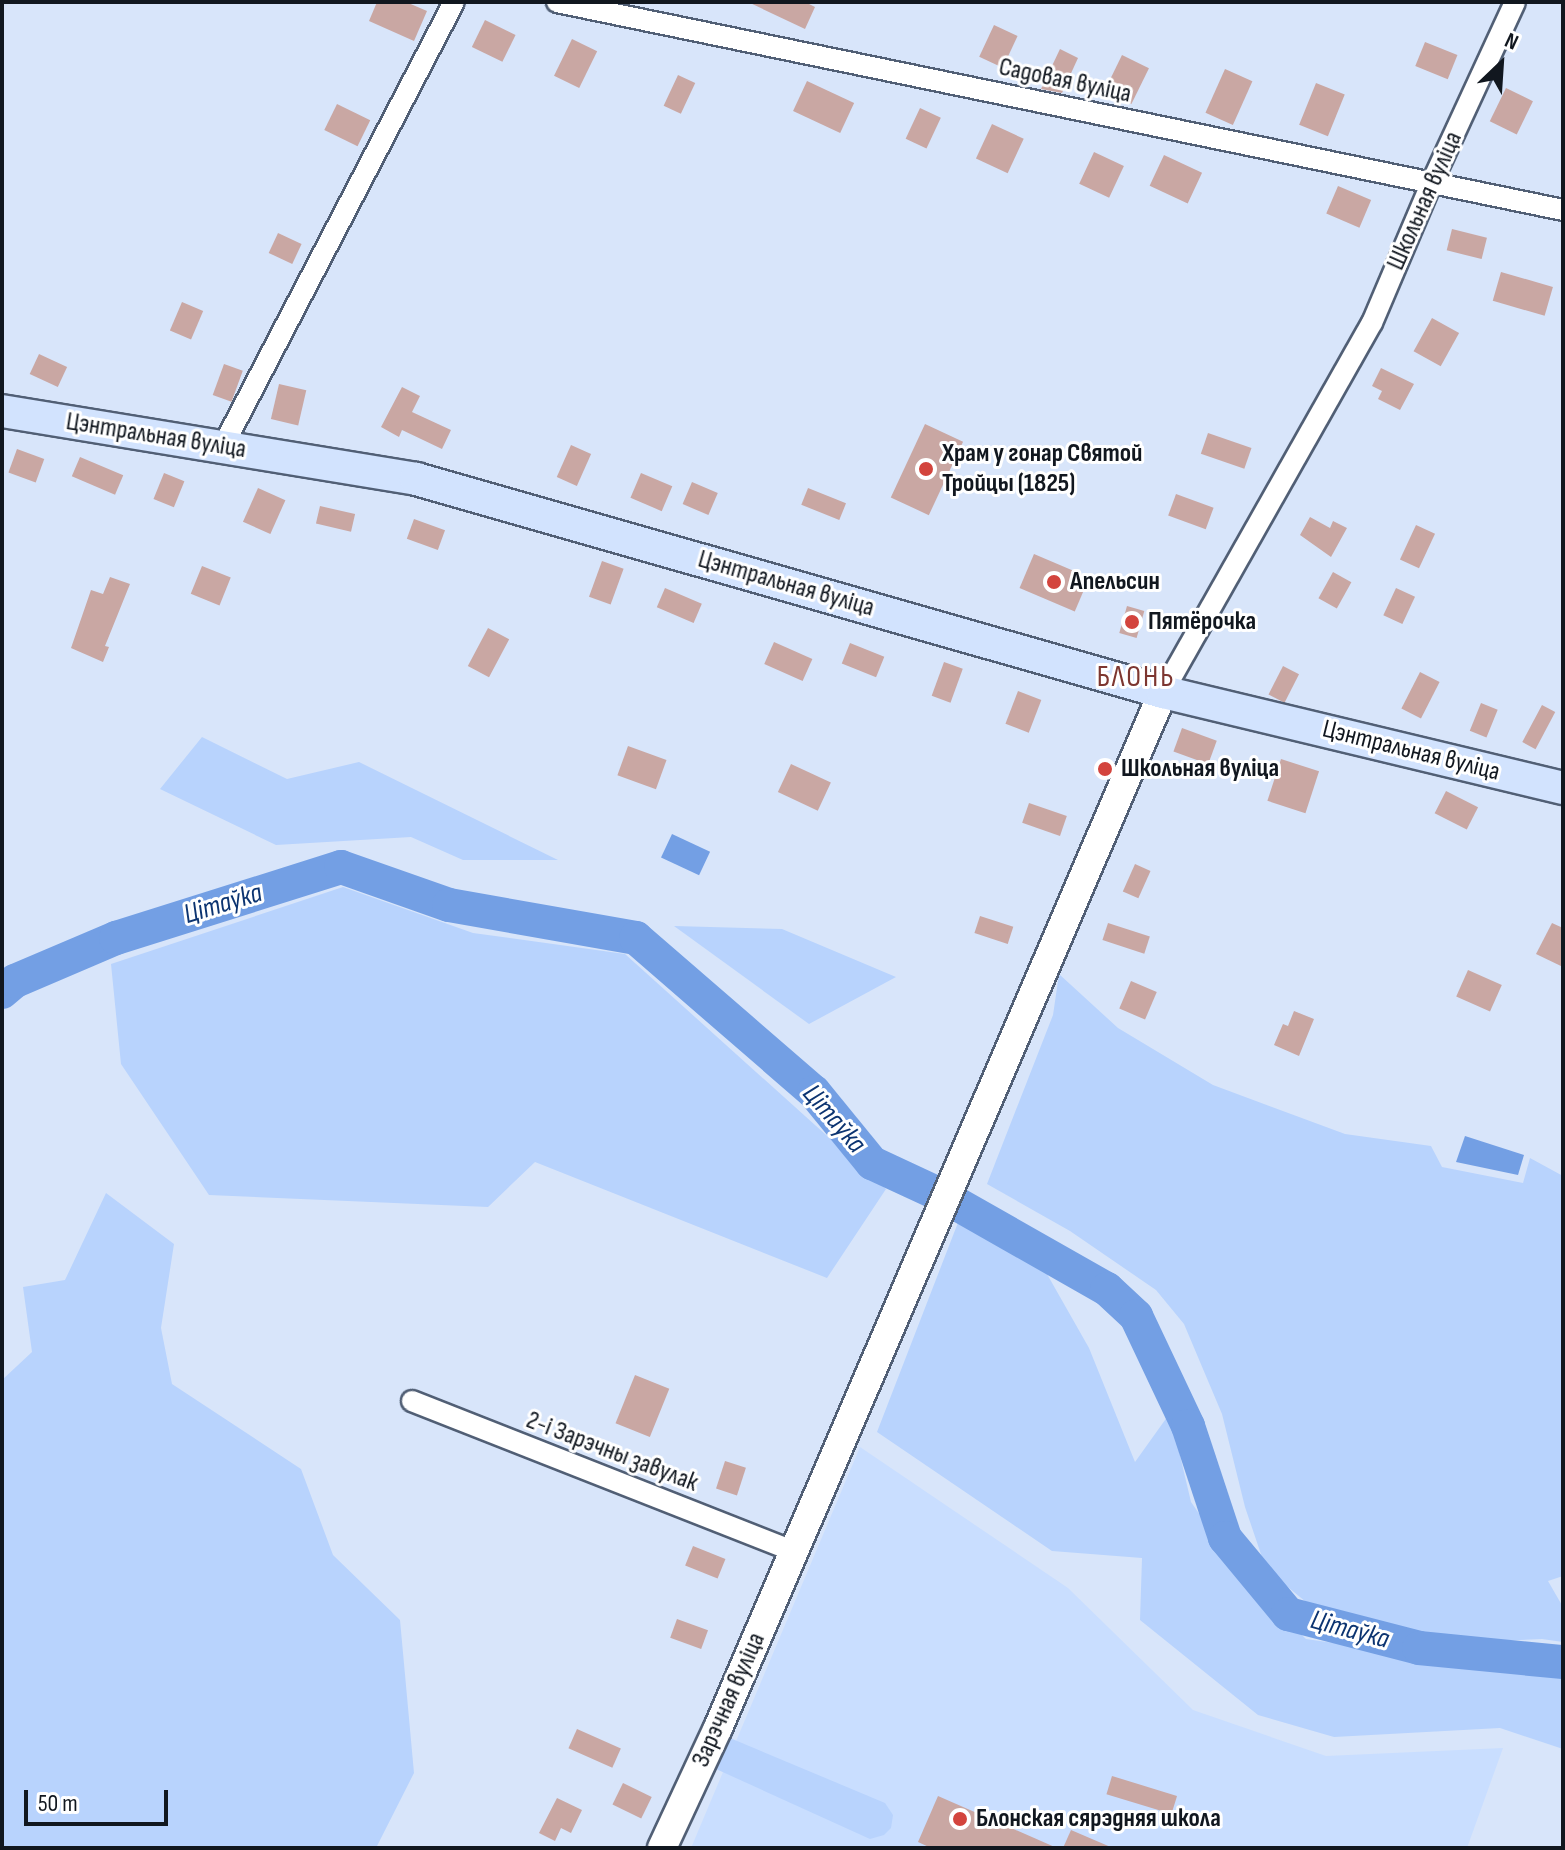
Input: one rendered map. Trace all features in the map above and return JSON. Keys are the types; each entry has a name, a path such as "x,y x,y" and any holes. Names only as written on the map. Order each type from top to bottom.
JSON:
{"main road":[{"name":"Цэнтральная вуліца","path":"2,411 416,479 502,501 1163,692 1563,788"},
{"name":"Школьная вуліца","path":"904,1293 1163,692"},
{"name":"Зарэчная вуліца","path":"662,1848 718,1728 904,1293"}],"street":[{"path":"223,446 454,2"},
{"name":"Садовая вуліца","path":"557,2 1563,210"},
{"name":"Школьная вуліца","path":"1163,692 1372,323 1431,184 1515,2"},
{"name":"2-і Зарэчны завулак","path":"412,1401 793,1551"}],"shaded area":[{"path":"202,737 287,779 359,762 558,860 463,860 411,837 276,845 160,789"},
{"path":"343,887 473,933 625,954 886,1189 827,1278 535,1162 488,1207 209,1195 121,1064 111,964"},
{"path":"674,926 782,929 896,977 809,1024"},
{"path":"1059,974 1118,1028 1213,1085 1345,1134 1431,1146 1442,1167 1523,1183 1530,1158 1563,1176 1563,1576 1548,1581 1563,1607 1563,1642 1542,1639 1467,1642 1368,1627 1306,1602 1266,1569 1245,1507 1222,1414 1184,1324 1156,1290 1070,1231 987,1184 1053,1015"},
{"path":"106,1193 174,1244 161,1328 172,1384 301,1469 333,1555 400,1620 414,1773 376,1848 2,1848 2,1380 32,1352 23,1287 65,1280"},
{"path":"959,1220 1043,1267 1089,1348 1135,1462 1170,1413 1191,1502 1248,1584 1306,1639 1563,1676 1563,1749 1500,1728 1334,1737 1258,1715 1140,1620 1142,1558 1052,1551 877,1432"},
{"path":"860,1447 1068,1588 1193,1710 1326,1756 1503,1748 1467,1848 691,1848"},
{"path":"730,1738 885,1803 893,1815 891,1828 884,1835 870,1839 716,1769"}],"water":[{"path":"672,834 710,852 699,875 661,858"},
{"path":"1465,1136 1524,1155 1518,1175 1456,1162"}],"building":[{"path":"377,2 406,2 427,11 414,41 369,21"},
{"path":"748,2 805,2 815,7 805,29"},
{"path":"485,20 516,35 502,62 472,47"},
{"path":"994,25 1018,36 1003,68 979,57"},
{"path":"572,39 597,51 579,88 554,76"},
{"path":"1425,42 1457,55 1448,79 1415,66"},
{"path":"1060,49 1078,58 1062,93 1041,89"},
{"path":"1122,55 1149,68 1131,104 1104,91"},
{"path":"1225,69 1252,81 1233,125 1205,113"},
{"path":"678,75 695,83 681,114 664,106"},
{"path":"807,81 854,103 840,133 793,111"},
{"path":"1316,83 1345,95 1328,136 1299,125"},
{"path":"1506,88 1533,101 1517,134 1490,121"},
{"path":"337,104 370,120 358,146 324,130"},
{"path":"920,108 941,118 926,149 906,139"},
{"path":"992,124 1024,139 1008,173 976,158"},
{"path":"1094,152 1124,166 1109,198 1079,184"},
{"path":"1164,155 1202,173 1188,204 1150,186"},
{"path":"1338,186 1371,200 1359,228 1326,214"},
{"path":"1452,229 1487,238 1482,259 1447,250"},
{"path":"278,233 302,244 292,264 269,253"},
{"path":"1501,272 1553,287 1545,316 1493,301"},
{"path":"182,302 203,311 191,340 170,331"},
{"path":"1432,318 1459,333 1441,366 1414,351"},
{"path":"39,354 67,367 58,387 30,374"},
{"path":"224,364 243,371 232,402 213,395"},
{"path":"1381,368 1414,384 1400,410 1378,399 1382,391 1372,386"},
{"path":"279,384 306,390 298,425 271,419"},
{"path":"402,387 420,396 412,412 451,430 442,449 402,430 399,437 381,427"},
{"name":"Храм у гонар Святой Тройцы (1825)","path":"925,424 963,442 929,515 891,497"},
{"path":"1208,433 1251,448 1244,469 1201,454"},
{"path":"571,445 591,454 577,486 557,477"},
{"path":"17,449 44,459 36,482 8,472"},
{"path":"80,457 123,475 115,495 72,476"},
{"path":"164,473 184,481 174,507 154,499"},
{"path":"641,473 672,486 662,511 630,498"},
{"path":"692,482 718,493 708,515 683,504"},
{"path":"258,488 285,500 270,534 243,522"},
{"path":"808,488 846,503 839,520 801,505"},
{"path":"1176,494 1214,508 1206,529 1168,516"},
{"path":"320,506 355,514 351,532 316,524"},
{"path":"1310,517 1330,528 1333,521 1347,528 1331,557 1300,535"},
{"path":"414,519 445,530 438,550 407,539"},
{"path":"1416,525 1435,534 1419,568 1400,559"},
{"name":"Апельсин","path":"1034,554 1089,577 1075,612 1020,588"},
{"path":"602,561 624,569 611,605 589,597"},
{"path":"202,566 231,578 220,605 191,594"},
{"path":"1333,572 1351,582 1337,608 1318,598"},
{"path":"110,577 130,584 105,646 109,647 103,662 71,648 91,590 103,594"},
{"path":"665,588 702,604 694,623 657,607"},
{"path":"1396,588 1415,597 1402,624 1383,615"},
{"name":"Пятёрочка","path":"1127,606 1144,611 1137,638 1119,633"},
{"path":"488,628 509,639 489,677 468,666"},
{"path":"774,642 812,659 803,681 764,664"},
{"path":"850,643 884,657 876,677 842,663"},
{"path":"944,662 963,669 950,703 932,696"},
{"path":"1283,666 1299,674 1285,703 1268,695"},
{"path":"1420,672 1440,682 1421,719 1401,709"},
{"path":"1018,691 1041,700 1029,733 1005,724"},
{"path":"1481,703 1498,710 1486,738 1470,731"},
{"path":"1542,705 1555,712 1536,749 1522,742"},
{"path":"1182,728 1217,741 1208,764 1173,751"},
{"path":"628,746 667,760 656,789 617,775"},
{"path":"1281,759 1319,771 1305,813 1267,801"},
{"path":"791,764 831,783 818,811 778,792"},
{"path":"1446,791 1478,807 1467,830 1435,813"},
{"path":"1029,803 1067,816 1060,836 1022,823"},
{"path":"1135,864 1151,871 1138,898 1123,891"},
{"path":"980,916 1013,927 1008,944 974,933"},
{"path":"1108,923 1150,937 1144,954 1102,940"},
{"path":"1552,923 1563,928 1563,967 1536,954"},
{"path":"1468,970 1502,985 1490,1012 1456,996"},
{"path":"1131,981 1157,992 1145,1020 1119,1009"},
{"path":"1294,1011 1314,1019 1299,1056 1274,1045 1283,1024 1288,1026"},
{"path":"635,1375 669,1389 650,1437 616,1423"},
{"path":"725,1461 746,1468 737,1495 716,1489"},
{"path":"693,1546 725,1559 718,1579 685,1565"},
{"path":"677,1619 708,1630 701,1649 670,1638"},
{"path":"577,1729 621,1749 612,1768 568,1748"},
{"path":"1112,1776 1177,1796 1171,1814 1106,1794"},
{"path":"623,1783 652,1797 641,1819 612,1805"},
{"name":"Блонская сярэдняя школа","path":"938,1796 1057,1848 931,1848 918,1842"},
{"path":"557,1798 582,1810 571,1833 561,1828 555,1841 539,1833"},
{"name":"Блонская сярэдняя школа","path":"1071,1830 1113,1848 1063,1848"}],"waterway":[{"name":"Цітаўка","path":"2,992 15,981 116,938 341,867 449,905 636,938 814,1092 872,1163 943,1196 1107,1289 1136,1316 1188,1426 1225,1538 1288,1614 1419,1648 1563,1662"}],"place":[{"name":"Храм у гонар Святой Тройцы (1825)","path":"926,469"},
{"name":"Апельсин","path":"1054,582"},
{"name":"Пятёрочка","path":"1132,622"},
{"name":"Школьная вуліца","path":"1105,769"},
{"name":"Блонская сярэдняя школа","path":"960,1819"}],"district":[{"name":"БЛОНЬ","path":"1136,677"}]}
